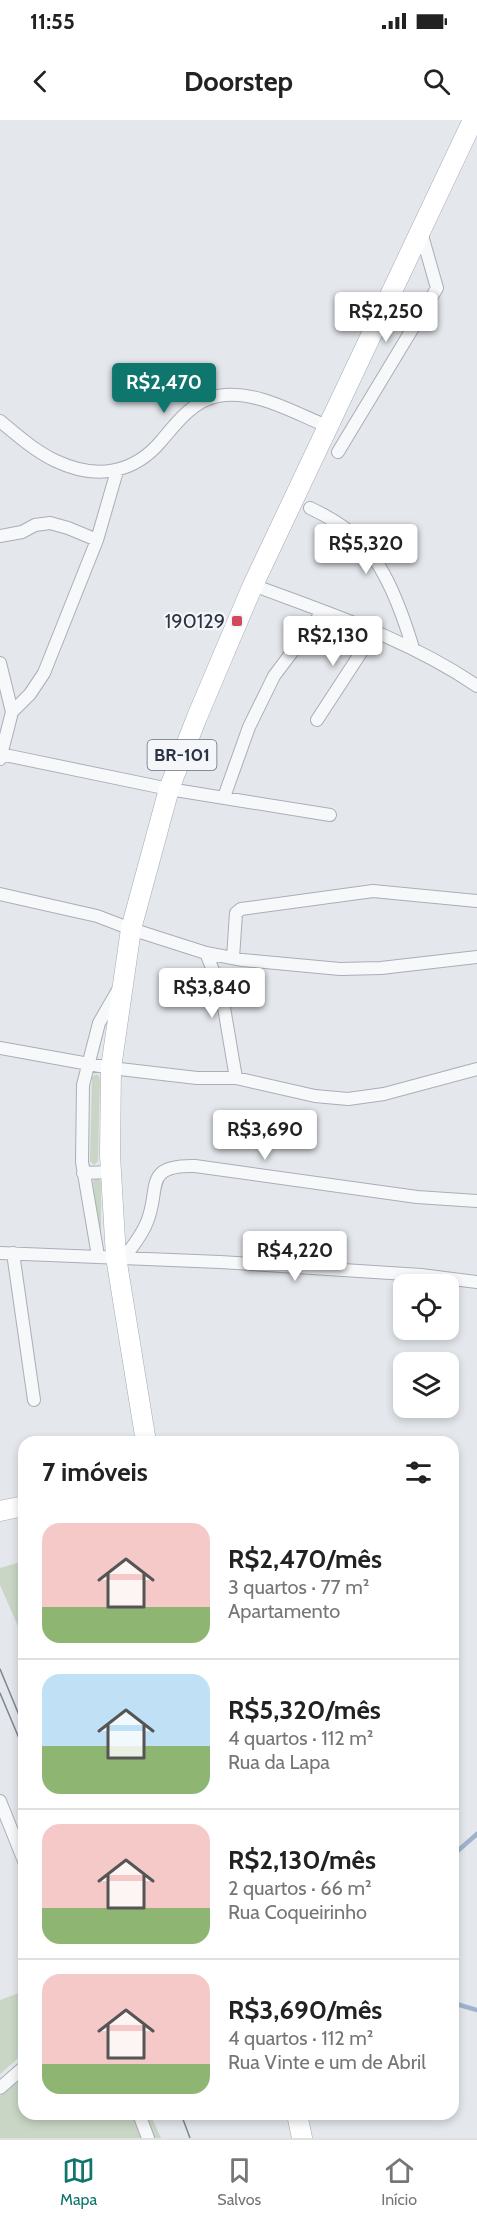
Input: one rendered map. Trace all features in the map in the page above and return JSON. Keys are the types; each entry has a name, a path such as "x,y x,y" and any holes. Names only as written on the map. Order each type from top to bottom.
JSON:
{"main road":[{"name":"BR-101","path":"145,1436 112,1257 111,1068 131,930 169,789 197,717 253,585 473,120"},
{"path":"0,1511 18,1507"},
{"path":"298,2120 302,2138"}],"street":[{"path":"338,452 437,288 421,232"},
{"path":"0,421 56,461 89,471 117,471 140,460 160,442 184,414 216,396 233,394 261,400 327,426"},
{"path":"12,712 30,694 44,672 97,540 117,471"},
{"path":"310,508 333,519 358,538 378,565 404,615 413,648"},
{"path":"0,536 22,532 35,525 50,523 97,540"},
{"path":"253,585 375,631 413,648 477,686"},
{"path":"224,797 249,728 274,676 323,611"},
{"path":"317,720 375,631"},
{"path":"0,663 12,712 0,756 169,789 330,815"},
{"path":"233,958 236,913 241,909 373,891 477,901"},
{"path":"0,894 97,916 131,930 206,953 233,958 340,969 381,968 477,957"},
{"path":"206,953 221,990 236,1078"},
{"path":"112,1257 83,1173 83,1086 99,1023 124,979"},
{"path":"0,1048 111,1068 197,1078 236,1078 315,1096 348,1099 384,1094 477,1069"},
{"path":"112,1257 135,1243 148,1220 154,1186 160,1174 170,1167 195,1166 417,1197 477,1201"},
{"path":"83,1173 111,1172"},
{"path":"0,1253 112,1257 421,1275 477,1282"},
{"path":"13,1253 34,1400"},
{"path":"0,1801 18,1846"},
{"path":"0,2088 18,2072"},
{"path":"141,2120 148,2138"}],"green space":[{"path":"96,1074 100,1080 98,1161 94,1165 90,1161 92,1077"},
{"path":"97,1178 101,1181 100,1238 97,1236 93,1181"},
{"path":"18,1563 18,1626 0,1585 0,1568"},
{"path":"18,1993 18,2058 0,2074 0,2000"},
{"path":"18,2080 18,2120 153,2120 161,2138 0,2138 0,2096"}],"waterway":[{"path":"459,1850 477,1834"},
{"path":"459,2005 477,2010"}],"tram line":[{"path":"0,1669 18,1712"},
{"path":"0,1693 18,1736"},
{"path":"183,2120 190,2138"}],"place":[{"name":"190129","path":"237,621"}]}
